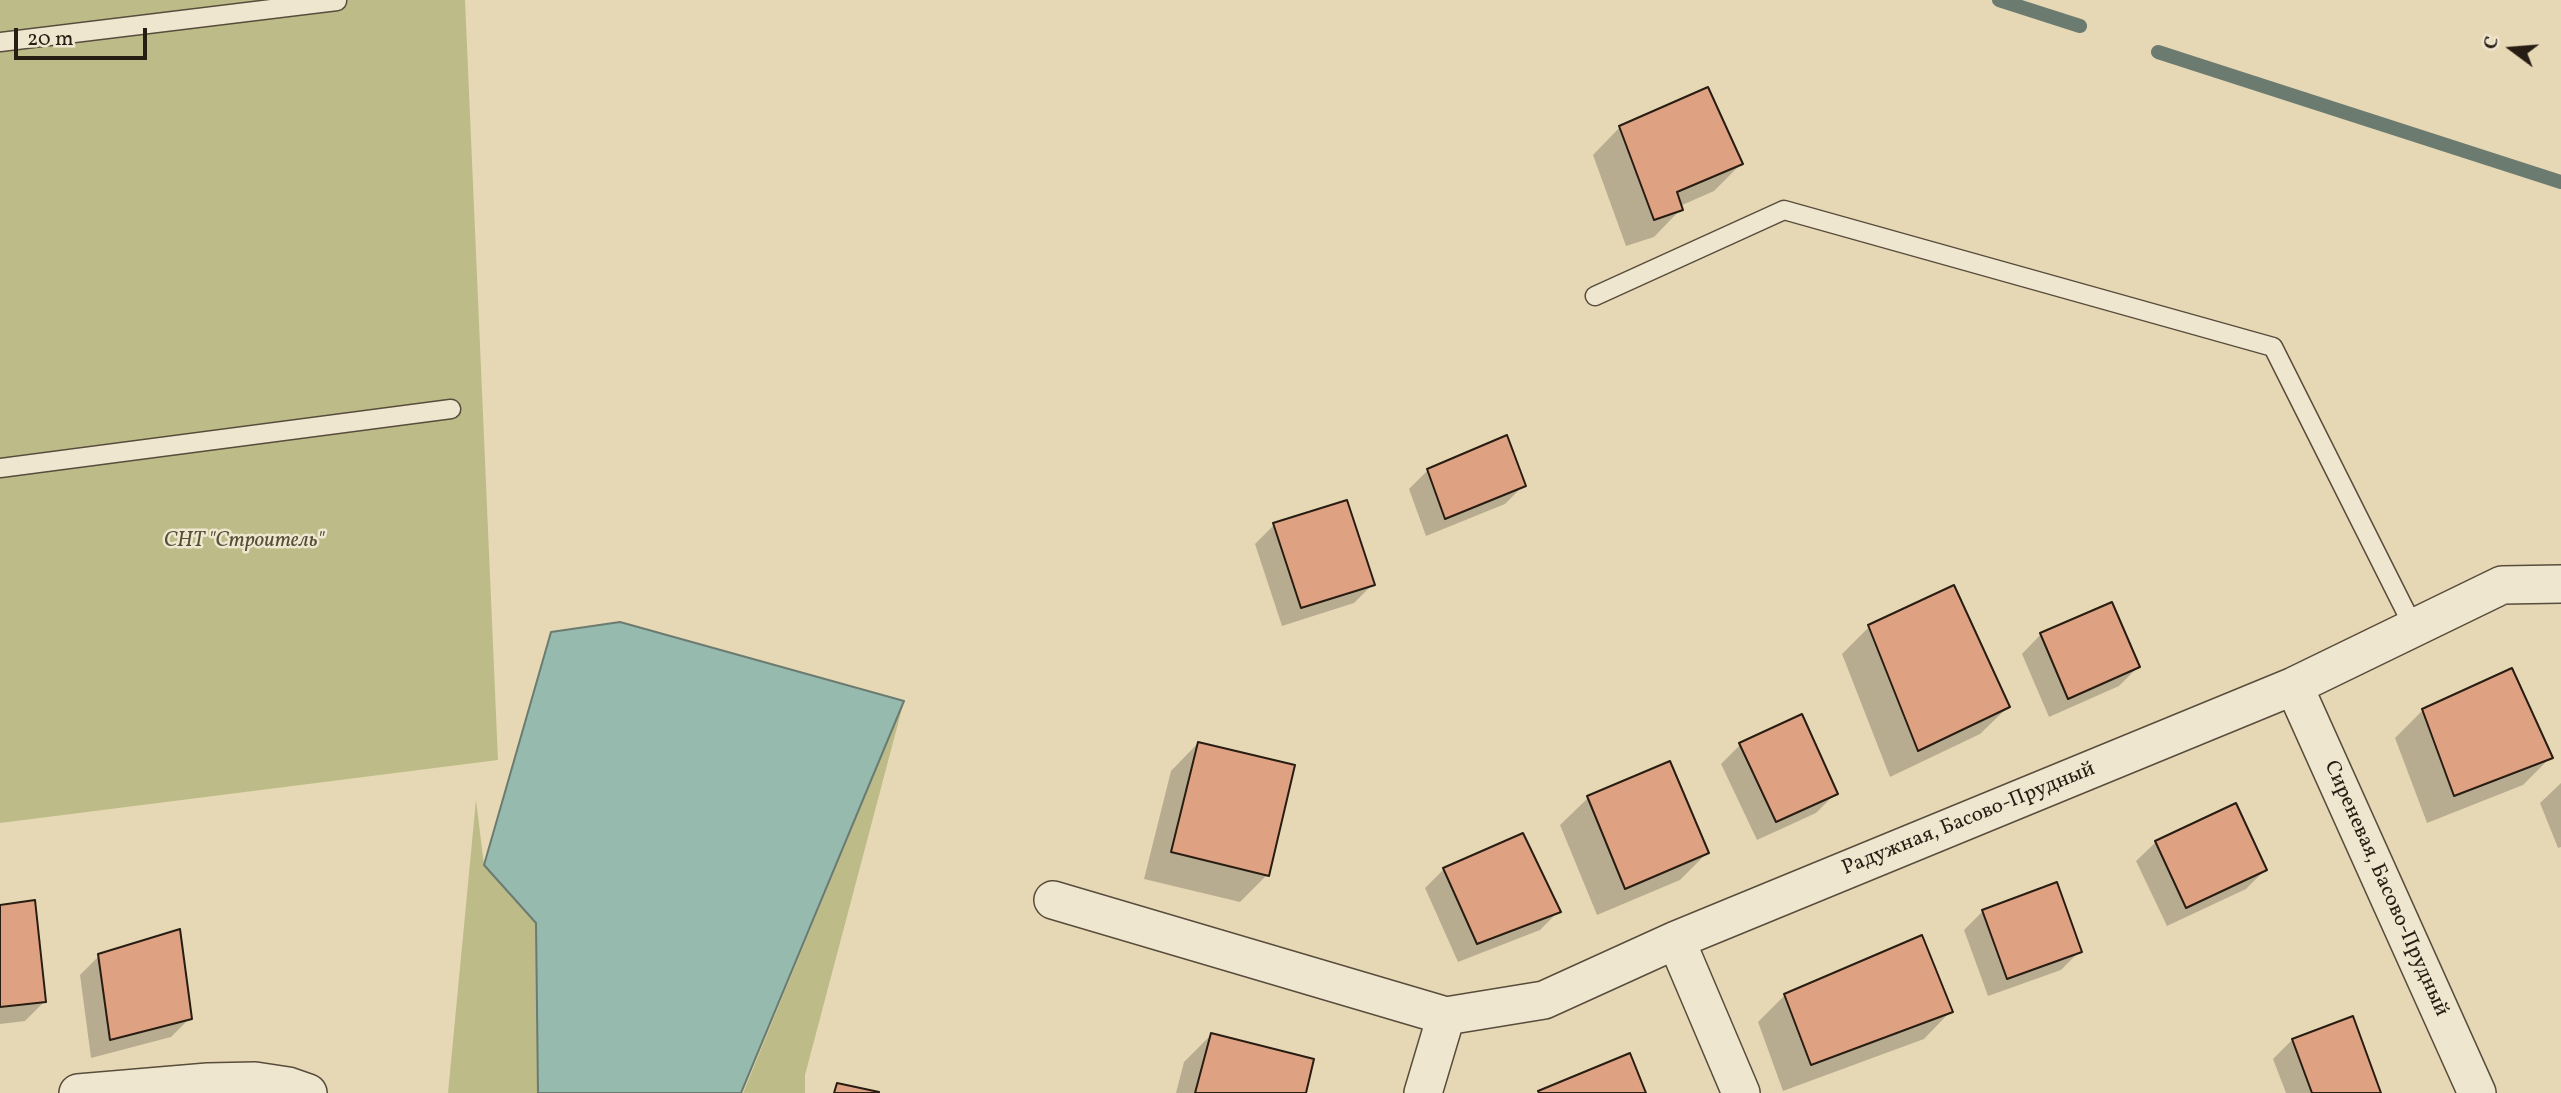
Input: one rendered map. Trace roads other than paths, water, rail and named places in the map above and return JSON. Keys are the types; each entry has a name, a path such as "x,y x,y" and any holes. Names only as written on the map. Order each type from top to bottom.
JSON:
{"street":[{"name":"Радужная, Басово-Прудный","path":"1446,1016 1544,1000 1676,940 2294,686 2502,585 2561,584"},
{"name":"Сиреневая, Басово-Прудный","path":"2294,686 2477,1093"},
{"path":"1053,900 1446,1016 1423,1093"},
{"path":"1676,940 1741,1093"},
{"path":"78,1093 208,1082 255,1081 288,1086 308,1093"}],"lane":[{"path":"0,42 337,2"},
{"path":"1595,296 1784,210 2273,347 2414,628"},
{"path":"0,468 451,410"}],"water":[{"path":"620,622 904,701 741,1093 538,1093 536,923 484,865 551,632"}],"waterway":[{"path":"1999,0 2080,26"},
{"path":"2158,52 2561,182"}],"park label":[{"name":"СНТ \"Строитель\"","path":"244,542"}]}
